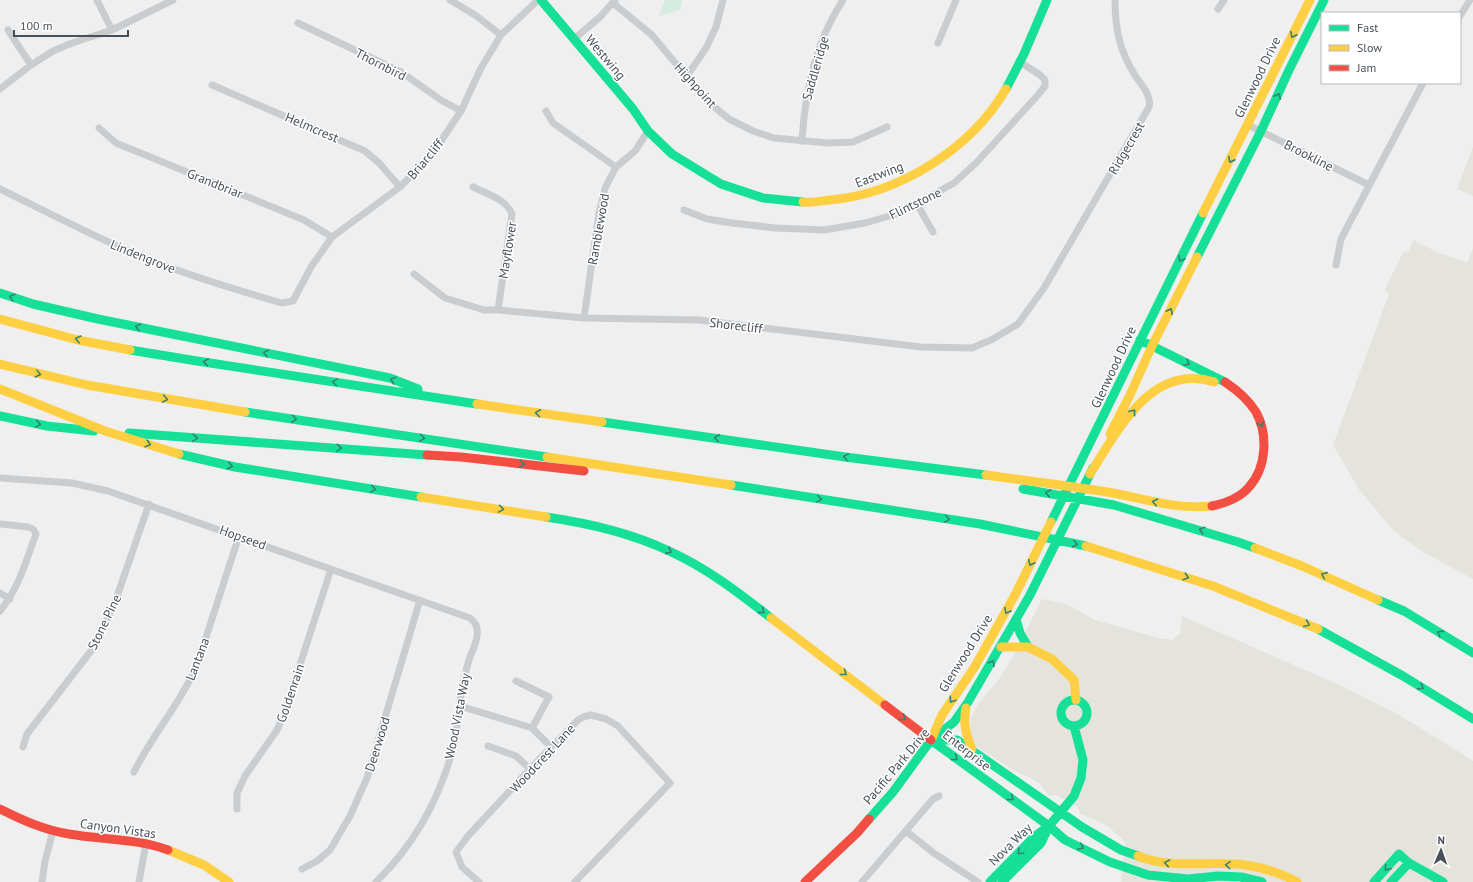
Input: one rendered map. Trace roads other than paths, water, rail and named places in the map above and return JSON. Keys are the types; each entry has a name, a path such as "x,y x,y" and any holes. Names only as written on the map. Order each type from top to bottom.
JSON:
{"main road":[{"name":"Westwing","path":"541,0 632,108 648,132"},
{"name":"Eastwing","path":"648,132 665,148 704,176 738,192 773,201 808,204 832,202 878,191 903,181 923,170 945,155 968,136 994,105 1009,84 1047,0"},
{"name":"Glenwood Drive","path":"931,740 942,714 974,668 1015,595 1092,441 1140,340 1310,0"},
{"name":"Glenwood Drive","path":"1108,443 1152,346 1261,131 1289,70 1324,0"},
{"path":"0,293 34,304 98,319 390,378 442,399"},
{"path":"0,319 91,342 156,355 442,399 1110,493 1190,508 1211,507 1226,503 1246,491 1256,478 1261,464 1264,444 1263,429 1258,414 1240,393 1226,382 1140,340"},
{"path":"0,364 87,386 209,407 461,443 781,492 980,524 1085,546 1213,586 1317,628 1403,676 1473,719"},
{"path":"1108,443 1139,404 1156,388 1171,381 1186,378 1199,378 1212,381 1240,393"},
{"path":"0,389 105,431 179,454 235,467 549,517 591,525 632,536 670,551 731,587 931,740"},
{"path":"0,416 76,430 461,457 781,492"},
{"name":"Pacific Park Drive","path":"805,882 857,833 893,792 931,740 954,722 968,702 1030,595 1090,474 1108,443"},
{"path":"884,462 1114,506 1238,542 1302,566 1404,611 1473,653"},
{"path":"1016,619 1020,633 1028,647"},
{"path":"1001,647 1028,647 1052,659 1069,676 1067,681 1073,701"},
{"path":"1073,701 1084,705 1087,712 1084,722 1074,726 1067,724 1061,715 1062,708 1073,701"},
{"path":"968,702 963,722 972,750"},
{"path":"1049,826 1074,796 1081,778 1083,760 1074,726"},
{"name":"Enterprise","path":"931,740 957,740 1082,827 1121,850 1142,858 1172,864 1246,865 1286,876 1297,882"},
{"name":"Enterprise","path":"931,740 1049,826 1065,840 1110,862 1148,875 1188,879 1218,876 1241,877 1262,882"},
{"name":"Canyon Vistas","path":"0,809 26,822 53,831 77,836 146,843 166,848 213,870 229,882"},
{"name":"Nova Way","path":"990,882 1034,836 1049,826"},
{"name":"Nova Way","path":"1002,882 1040,843 1049,826"},
{"path":"1374,882 1399,854 1409,863 1443,882"},
{"path":"1391,882 1409,863"}],"street":[{"path":"97,0 112,30"},
{"path":"0,89 31,65 53,51 112,30 173,0"},
{"path":"450,0 475,15 501,35"},
{"name":"Briarcliff","path":"293,301 311,267 332,237 400,187 432,153 460,111 481,68 501,35 538,0"},
{"path":"687,76 706,48 716,27 723,0"},
{"name":"Saddleridge","path":"802,141 808,83 818,51 843,0"},
{"path":"938,43 956,0"},
{"name":"Ridgecrest","path":"1044,288 1147,112 1150,103 1148,96 1129,66 1121,48 1116,28 1115,0"},
{"path":"1218,9 1224,0"},
{"path":"1461,14 1470,0"},
{"path":"574,39 600,17 614,2"},
{"name":"Highpoint","path":"614,2 652,35 706,100 729,119 753,131 774,138 828,143 853,142 887,127"},
{"name":"Thornbird","path":"298,23 402,72 441,100 460,111"},
{"path":"8,30 31,65"},
{"name":"Flintstone","path":"684,210 707,219 732,223 776,228 824,230 865,223 892,215 917,204 954,182 971,168 1045,86 1045,80 1040,75 1020,62"},
{"path":"1336,265 1341,239 1422,84"},
{"name":"Helmcrest","path":"212,85 365,150 400,187"},
{"path":"546,111 553,124 616,166"},
{"name":"Brookline","path":"1248,125 1369,185"},
{"name":"Grandbriar","path":"100,128 116,143 304,220 332,237"},
{"name":"Ramblewood","path":"584,318 599,213 605,188 616,166 635,151 648,132"},
{"name":"Mayflower","path":"473,187 502,201 509,206 512,214 498,310"},
{"name":"Lindengrove","path":"0,189 95,236 172,268 282,304 293,301"},
{"path":"917,204 933,232"},
{"name":"Shorecliff","path":"414,274 445,298 484,310 584,318 699,320 921,347 972,348 993,339 1018,324 1044,288"},
{"name":"Hopseed","path":"0,478 72,483 108,491 149,504 470,618 476,626"},
{"name":"Stone Pine","path":"23,747 27,734 94,647 114,605 149,504"},
{"path":"0,524 28,527 33,529 36,534 16,588 10,599 0,611"},
{"name":"Lantana","path":"134,772 143,753 190,682 197,665 239,536"},
{"name":"Goldenrain","path":"237,809 238,793 245,776 277,730 284,714 331,569"},
{"path":"0,593 10,599"},
{"name":"Deerwood","path":"302,869 317,861 330,850 350,816 367,778 420,600"},
{"name":"Wood Vista Way","path":"376,882 396,861 409,844 428,814 441,786 452,751 468,662 477,639 476,626"},
{"path":"516,681 549,697 532,728"},
{"path":"460,706 532,728 551,747"},
{"name":"Woodcrest Lane","path":"478,882 462,866 456,852 468,836 551,747 582,717 591,716 606,719 618,726 670,783 575,882"},
{"path":"488,746 516,756 530,769"},
{"path":"862,882 933,799 939,796"},
{"path":"42,882 45,861 53,831"},
{"path":"906,831 935,854 978,882"},
{"path":"139,882 146,843"}]}
